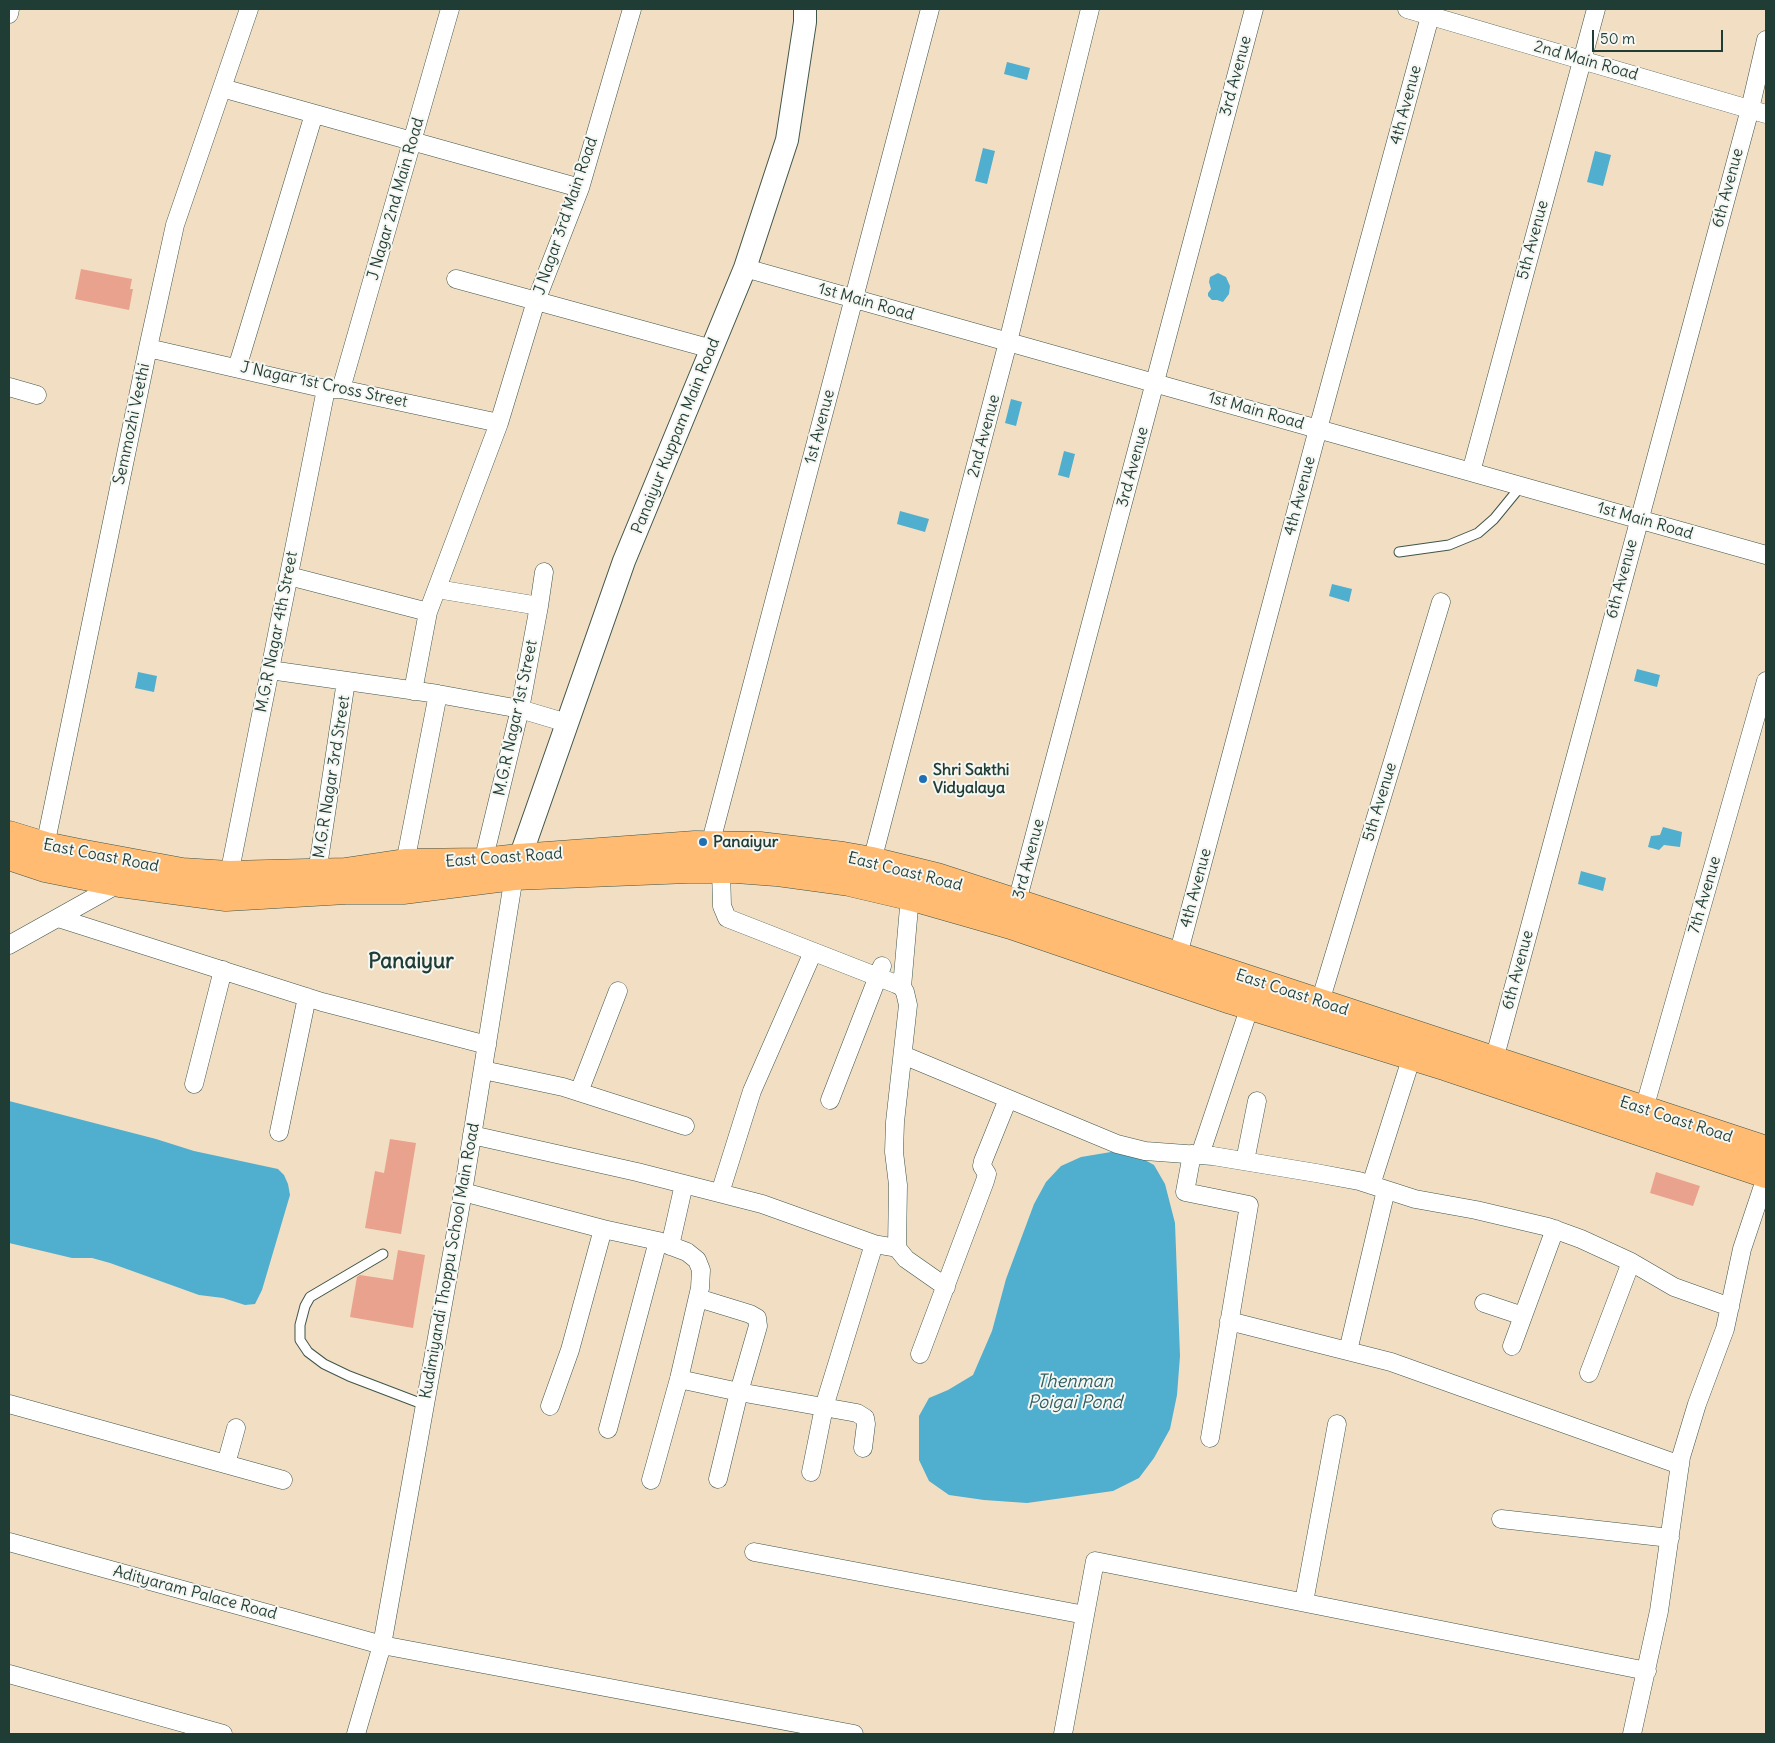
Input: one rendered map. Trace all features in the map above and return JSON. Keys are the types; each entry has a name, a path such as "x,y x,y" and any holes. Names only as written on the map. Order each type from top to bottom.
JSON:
{"main road":[{"name":"East Coast Road","path":"9,835 45,846 182,872 229,875 345,872 405,863 483,862 517,867"},
{"name":"East Coast Road","path":"9,856 45,868 120,883 226,897 346,890 403,890 517,867 715,857 787,848 872,861 937,877 1014,914 1250,1006 1412,1056 1494,1060 1766,1150"},
{"name":"East Coast Road","path":"715,857 848,882 910,896 1014,914 1178,955 1320,1002 1450,1057 1766,1176"}],"street":[{"path":"9,14 10,9"},
{"name":"Semmozhi Veethi","path":"45,846 175,225 249,9"},
{"name":"J Nagar 2nd Main Road","path":"334,389 412,142 450,9"},
{"name":"J Nagar 3rd Main Road","path":"413,691 428,612 499,422 536,301 580,188 632,9"},
{"name":"Panaiyur Kuppam Main Road","path":"517,867 624,561 745,268 787,140 805,22 805,9"},
{"name":"1st Avenue","path":"813,952 727,918 722,906 715,857 854,298 930,9"},
{"name":"2nd Avenue","path":"872,861 1008,342 1090,9"},
{"name":"3rd Avenue","path":"1014,914 1254,9"},
{"name":"2nd Main Road","path":"1407,9 1431,12 1582,60 1758,111"},
{"name":"5th Avenue","path":"1471,472 1596,9"},
{"name":"4th Avenue","path":"1178,955 1431,12"},
{"name":"6th Avenue","path":"1494,1060 1638,519 1758,111 1766,40"},
{"path":"222,88 580,188"},
{"path":"237,368 314,114"},
{"name":"1st Main Road","path":"745,268 1766,555"},
{"path":"456,279 712,349"},
{"name":"J Nagar 1st Cross Street","path":"148,348 334,389 499,422"},
{"path":"9,387 37,395"},
{"name":"M.G.R Nagar 4th Street","path":"229,875 289,576 334,389"},
{"name":"M.G.R Nagar 1st Street","path":"483,862 520,708 544,572"},
{"path":"289,576 428,612"},
{"path":"437,589 539,606"},
{"name":"5th Avenue","path":"1320,1002 1441,602"},
{"path":"270,670 438,694 520,708 567,723"},
{"name":"M.G.R Nagar 3rd Street","path":"317,873 346,681"},
{"name":"7th Avenue","path":"1644,1109 1766,682"},
{"path":"405,863 438,694"},
{"name":"Kudimiyandi Thoppu School Main Road","path":"356,1734 382,1645 463,1192 517,867"},
{"path":"9,946 120,883"},
{"path":"902,987 910,896"},
{"path":"58,918 307,997 487,1045"},
{"path":"720,1193 752,1091 813,952 880,971 902,987 908,1005 894,1122 894,1156 898,1185 897,1248 906,1259 946,1287"},
{"path":"194,1084 223,970"},
{"path":"830,1100 880,971"},
{"path":"579,1092 618,991"},
{"path":"279,1132 307,997"},
{"path":"1210,1438 1249,1205 1184,1192 1250,1006"},
{"path":"903,1055 1117,1144 1157,1153 1196,1154 1316,1173 1379,1187 1415,1199 1476,1210 1555,1229 1631,1262 1674,1286 1730,1307"},
{"path":"1348,1351 1379,1187 1412,1056"},
{"path":"483,1070 579,1092 685,1126"},
{"path":"920,1354 985,1181 986,1174 982,1166 983,1161 1008,1098"},
{"path":"1245,1161 1257,1101"},
{"path":"472,1135 762,1204 874,1244 897,1248"},
{"path":"1632,1734 1659,1611 1680,1465 1689,1429 1725,1329 1742,1250 1766,1176"},
{"path":"608,1429 684,1184"},
{"path":"463,1192 664,1244 687,1252 697,1260 701,1270 698,1298 679,1379 651,1480"},
{"path":"550,1406 570,1350 603,1229"},
{"path":"1512,1346 1555,1229"},
{"path":"811,1472 824,1407 874,1244"},
{"path":"1589,1373 1631,1262"},
{"path":"698,1298 750,1314 757,1318 758,1326 739,1392 718,1479"},
{"path":"1484,1303 1523,1316"},
{"path":"1229,1322 1398,1365 1680,1465"},
{"path":"679,1379 739,1392 857,1413 865,1418 863,1448"},
{"path":"9,1404 283,1480"},
{"path":"1304,1602 1337,1424"},
{"path":"226,1464 236,1428"},
{"path":"1501,1519 1670,1538"},
{"name":"Adityaram Palace Road","path":"9,1542 382,1645 854,1734"},
{"path":"754,1552 1085,1615"},
{"path":"1063,1734 1095,1561 1646,1671"},
{"path":"9,1674 223,1734"}],"lane":[{"path":"1399,552 1449,544 1478,533 1494,518 1521,486"},
{"path":"383,1254 310,1297 305,1306 300,1325 300,1340 308,1352 324,1364 425,1406"}],"water":[{"path":"1007,62 1030,68 1027,80 1004,74"},
{"path":"983,148 995,151 987,184 975,181"},
{"path":"1595,151 1611,155 1603,186 1587,182"},
{"path":"1218,273 1226,277 1230,286 1229,294 1223,302 1212,300 1208,296 1211,289 1210,277"},
{"path":"1011,399 1022,402 1016,426 1005,423"},
{"path":"1064,451 1075,454 1069,478 1058,475"},
{"path":"900,511 929,519 925,532 897,524"},
{"path":"1332,584 1352,589 1349,602 1329,596"},
{"path":"1637,669 1660,675 1657,687 1634,681"},
{"path":"138,672 157,676 154,692 135,688"},
{"path":"1663,827 1682,832 1680,847 1664,845 1659,850 1648,847 1651,836 1660,835"},
{"path":"1581,871 1606,878 1603,891 1578,884"},
{"path":"9,1101 156,1139 194,1151 278,1169 284,1175 290,1195 262,1290 255,1304 245,1305 223,1298 199,1295 92,1258 72,1258 9,1243"},
{"name":"Thenman Poigai Pond","path":"1111,1152 1134,1154 1154,1165 1165,1184 1175,1223 1180,1356 1177,1395 1170,1429 1154,1458 1139,1478 1113,1491 1027,1503 949,1495 929,1481 919,1460 919,1416 929,1398 948,1390 973,1375 992,1331 1006,1279 1034,1204 1046,1182 1061,1166 1081,1157"}],"building":[{"path":"81,269 132,279 130,289 133,289 129,310 75,299"},
{"path":"390,1139 416,1143 401,1234 365,1228 375,1171 384,1173"},
{"path":"1656,1172 1700,1186 1693,1206 1650,1193"},
{"path":"398,1250 425,1255 413,1328 350,1317 357,1277 360,1275 393,1280"}],"place":[{"name":"Shri Sakthi Vidyalaya","path":"923,779"},
{"name":"Panaiyur","path":"703,842"}],"district":[{"name":"Panaiyur","path":"411,962"}]}
